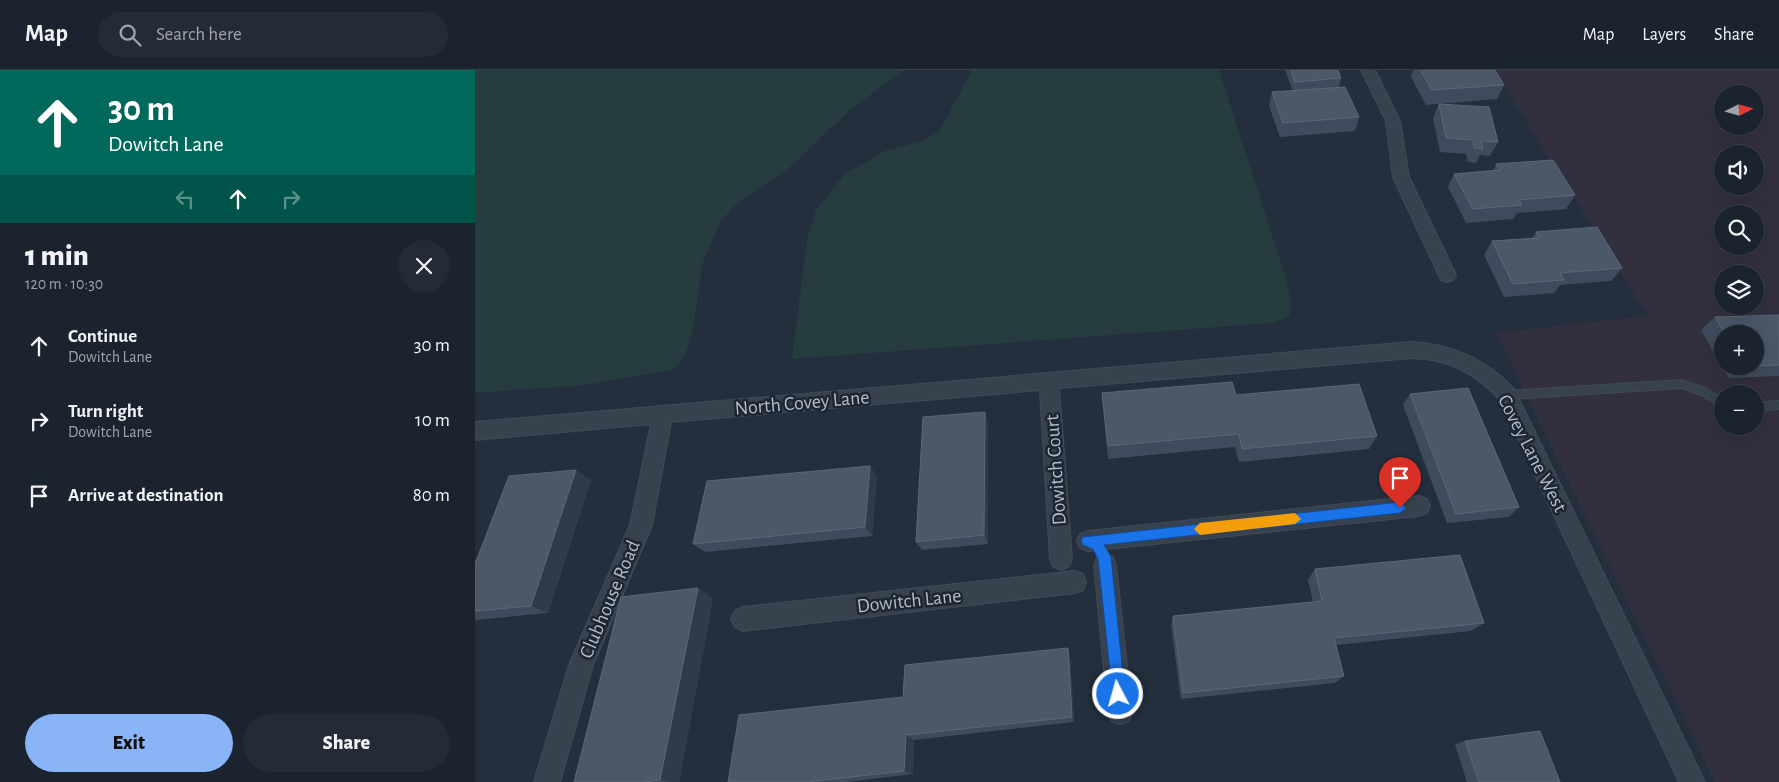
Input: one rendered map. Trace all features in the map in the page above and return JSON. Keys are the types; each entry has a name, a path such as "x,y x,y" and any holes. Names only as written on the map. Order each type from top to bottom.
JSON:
{"street":[{"path":"1368,70 1393,120 1401,177 1447,275"},
{"name":"Covey Lane West","path":"1130,374 1424,350 1447,354 1471,363 1490,377 1507,395 1691,782"},
{"name":"North Covey Lane","path":"475,431 1130,374"},
{"name":"Dowitch Court","path":"1049,381 1061,559"},
{"name":"Clubhouse Road","path":"547,782 581,665 641,525 663,414"},
{"path":"1075,582 1064,573 1061,559 1067,547 1071,544 1419,506"},
{"path":"1088,541 1097,545 1102,551 1105,565 1120,712"},
{"name":"Dowitch Lane","path":"743,619 1075,582 1083,583 1097,577 1105,565"}],"lane":[{"path":"1507,395 1682,384 1704,392 1714,398"},
{"path":"1764,406 1779,405"}],"shaded area":[{"path":"1494,70 1779,70 1779,782 1715,782 1496,333 1648,316"}],"green space":[{"path":"475,70 904,70 850,110 787,170 738,202 721,221 703,262 693,327 687,349 681,362 671,370 586,385 475,393"},
{"path":"972,70 1219,70 1285,275 1291,303 1289,317 1271,323 792,359 807,240 816,210 845,174 885,151 922,141 939,132"}],"building":[{"path":"1291,70 1338,70 1341,78 1295,82"},
{"path":"1420,70 1495,70 1504,85 1432,90"},
{"path":"1345,87 1359,117 1283,123 1272,92"},
{"path":"1439,104 1489,107 1498,142 1481,141 1483,149 1474,148 1473,140 1446,138"},
{"path":"1553,160 1575,195 1519,200 1522,205 1473,209 1454,174 1500,170 1496,164"},
{"path":"1597,227 1622,268 1560,273 1564,280 1513,284 1492,241 1539,238 1536,232"},
{"path":"1779,315 1779,365 1764,366 1764,325 1720,325 1715,317"},
{"path":"1232,382 1236,395 1359,384 1377,436 1242,449 1239,434 1108,446 1102,393"},
{"path":"1468,388 1519,507 1456,514 1410,394"},
{"path":"985,412 984,535 916,542 923,417"},
{"path":"870,466 865,527 693,544 707,481"},
{"path":"576,470 531,606 475,611 475,564 509,476"},
{"path":"1460,555 1484,623 1334,638 1344,676 1183,693 1173,616 1322,601 1315,569"},
{"path":"698,588 660,780 644,782 574,782 621,597"},
{"path":"1068,648 1072,717 906,735 904,771 807,782 728,782 739,715 903,697 905,665"},
{"path":"1540,731 1560,782 1479,782 1465,741"}],"slow traffic":[{"path":"1200,529 1295,519"}],"route":[{"path":"1118,694 1104,557 1097,545 1088,541 1400,508"}]}
